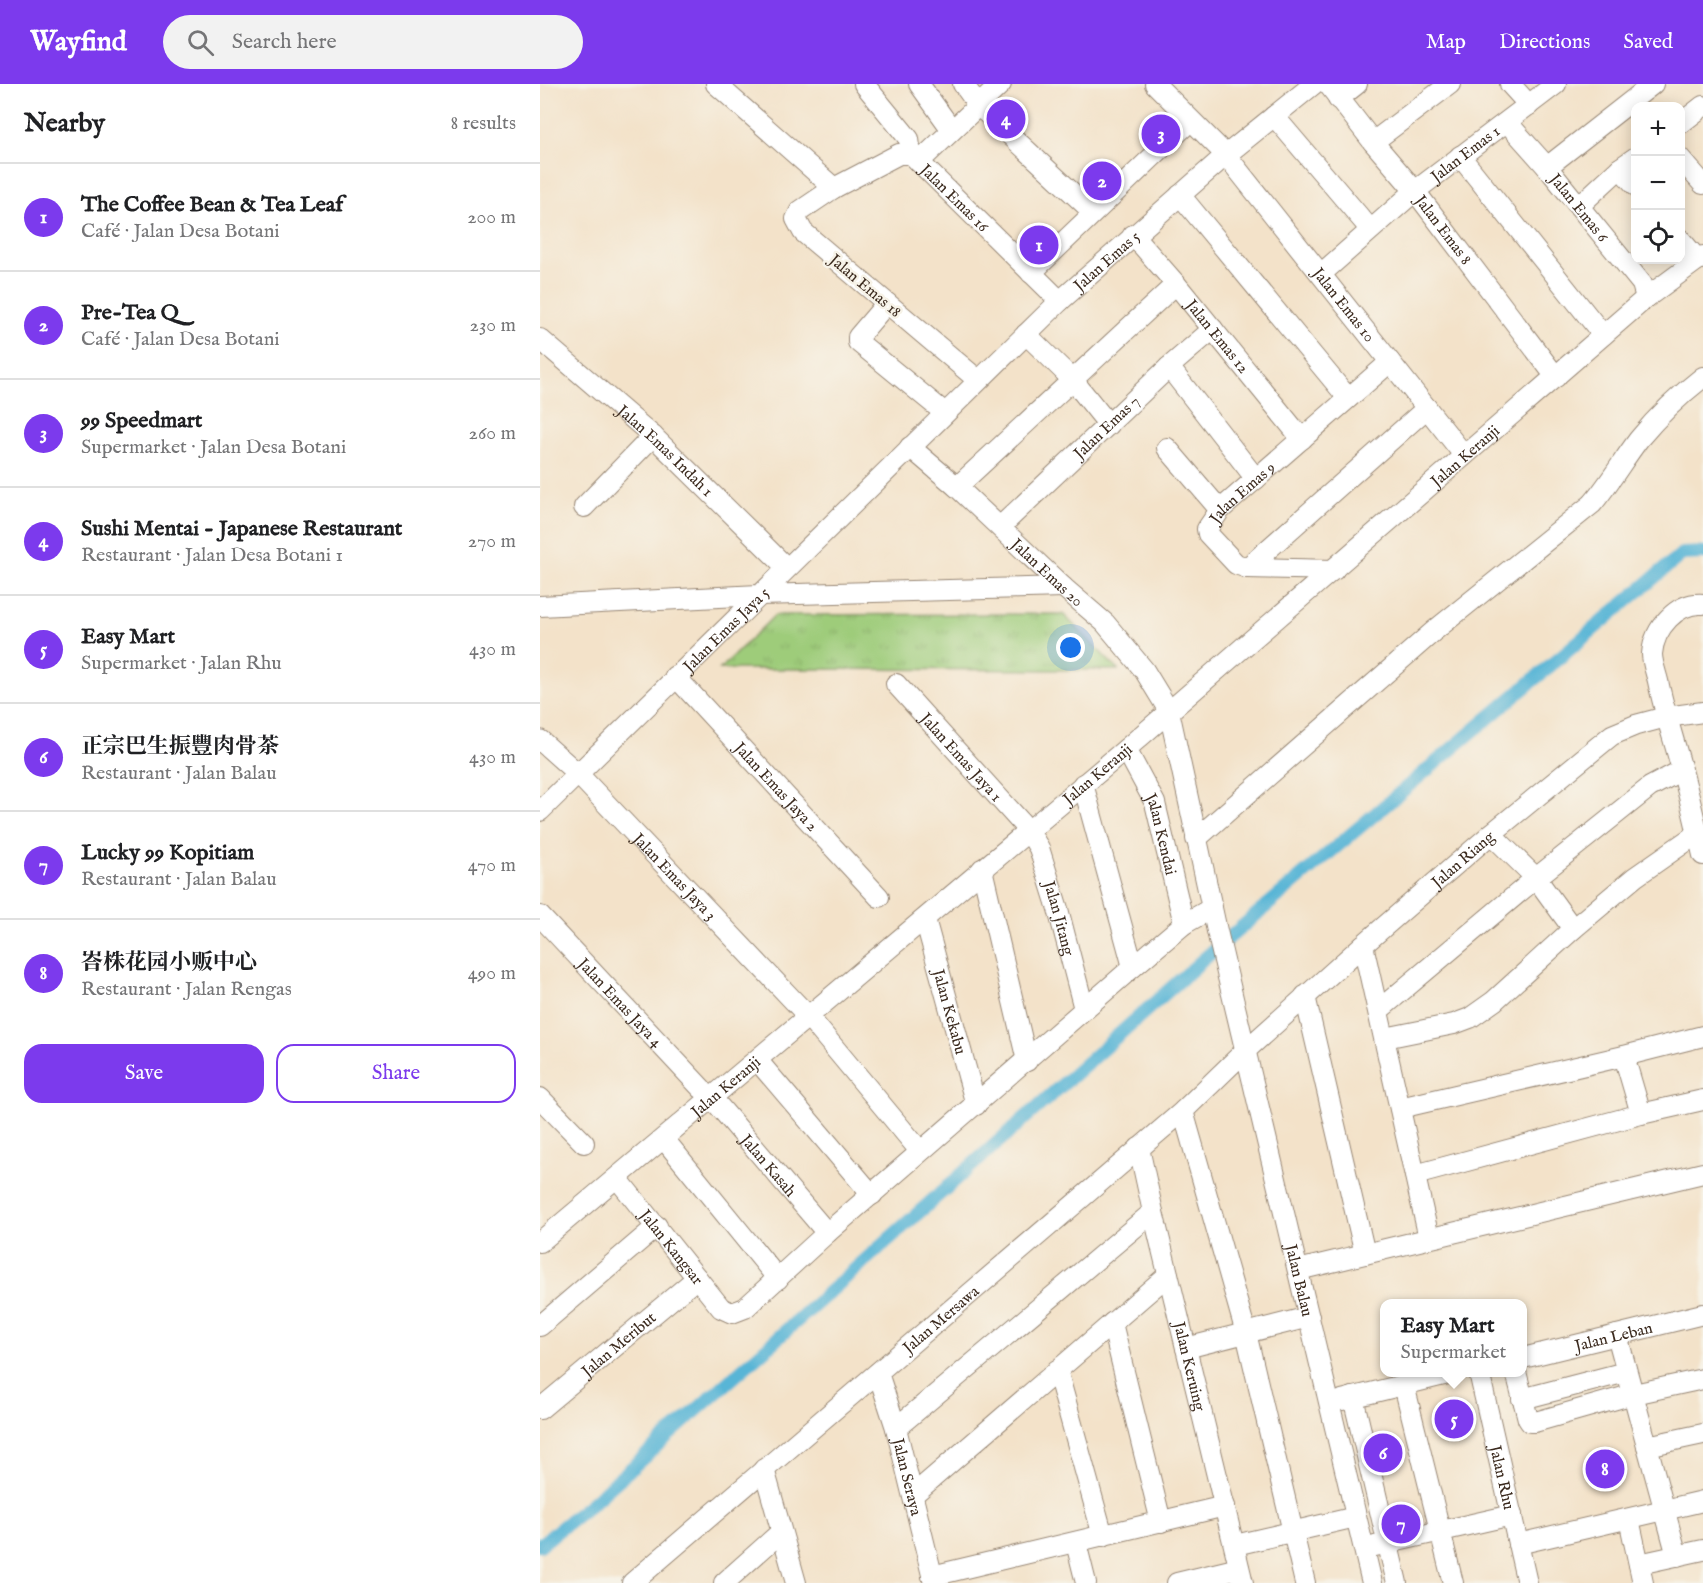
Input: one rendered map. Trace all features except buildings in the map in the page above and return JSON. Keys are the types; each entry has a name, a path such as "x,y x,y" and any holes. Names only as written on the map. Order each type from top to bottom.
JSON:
{"street":[{"path":"716,84 834,188"},
{"path":"864,84 909,139 915,158 952,130 1001,84"},
{"path":"919,84 952,130"},
{"path":"963,84 979,106 1093,212"},
{"name":"Jalan Emas 10","path":"1155,84 1226,155 1464,455"},
{"name":"Jalan Emas 5","path":"910,447 1060,301 1226,155 1314,84"},
{"path":"1333,91 1357,84"},
{"path":"1373,142 1450,84"},
{"path":"1510,84 1529,105"},
{"name":"Jalan Emas 1","path":"1321,274 1415,191 1556,84"},
{"path":"1547,167 1653,84"},
{"name":"Jalan Emas 8","path":"1333,91 1415,191 1556,377"},
{"path":"1685,120 1703,106"},
{"path":"1274,116 1370,229"},
{"path":"1031,273 1190,120"},
{"name":"Jalan Emas 6","path":"1507,122 1547,167 1642,284 1646,298"},
{"name":"Jalan Emas 16","path":"834,188 899,154 915,158 1060,301"},
{"path":"1460,156 1604,335"},
{"path":"1579,206 1628,162"},
{"path":"1685,164 1703,184"},
{"name":"Jalan Emas 18","path":"834,188 800,211 796,219 799,226 978,380"},
{"path":"1180,195 1348,398"},
{"name":"Jalan Emas 12","path":"1133,236 1176,284 1302,439"},
{"path":"1685,244 1701,258"},
{"name":"Jalan Keranji","path":"540,1242 664,1139 707,1093 757,1060 925,919 1334,570 1646,298 1701,258"},
{"path":"957,487 1176,284"},
{"path":"887,303 858,338 858,342 945,413"},
{"name":"Jalan Emas 7","path":"1000,527 1169,367 1213,329"},
{"path":"1026,334 1072,379 1109,425"},
{"name":"Jalan Emas Indah 1","path":"540,339 653,436 787,568"},
{"name":"Jalan Emas 9","path":"1247,568 1236,564 1208,534 1208,524 1220,510 1390,362"},
{"path":"1169,367 1256,479"},
{"path":"1196,839 1434,631 1592,504 1638,441 1662,414 1701,386"},
{"path":"1247,568 1427,408"},
{"path":"584,507 653,436"},
{"name":"Jalan Emas 20","path":"910,447 957,487 1063,587 1106,623 1144,670 1169,711 1196,839"},
{"name":"Jalan Emas Jaya 5","path":"540,811 910,447"},
{"path":"1167,448 1220,510"},
{"path":"1247,568 1334,570"},
{"path":"540,606 759,595 1063,587"},
{"path":"1703,604 1684,607 1664,623 1656,638 1652,655 1703,855"},
{"name":"Jalan Emas Jaya 2","path":"675,676 879,897"},
{"name":"Jalan Emas Jaya 1","path":"896,684 1028,830"},
{"name":"Jalan Riang","path":"1246,1050 1491,834 1612,735 1636,725 1666,717 1703,712"},
{"name":"Jalan Emas Jaya 3","path":"540,740 577,773 808,1016 921,1151"},
{"name":"Jalan Kendai","path":"1126,749 1155,803 1184,924"},
{"path":"1378,1010 1536,878 1650,787 1682,770"},
{"path":"1083,784 1133,967"},
{"name":"Jalan Jitang","path":"1028,830 1039,848 1084,1009"},
{"path":"1491,834 1536,878 1573,929"},
{"path":"1385,1038 1454,1024 1470,1018 1494,1001 1573,929 1635,877 1698,834"},
{"name":"Jalan Balau","path":"1196,839 1372,1583"},
{"path":"982,869 1027,1061"},
{"path":"664,1139 778,1279 827,1233 1133,967 1184,924 1212,908"},
{"name":"Jalan Emas Jaya 4","path":"540,916 707,1093"},
{"name":"Jalan Kekabu","path":"925,919 976,1105"},
{"path":"1363,945 1429,1238"},
{"path":"1305,996 1365,1254"},
{"path":"1401,1108 1703,1036"},
{"name":"Jalan Mersawa","path":"632,1583 1183,1111 1246,1050"},
{"path":"1624,1056 1641,1114"},
{"path":"757,1060 872,1195"},
{"name":"Jalan Kasah","path":"707,1093 827,1233"},
{"path":"540,1098 584,1143"},
{"path":"1415,1175 1641,1114 1703,1100"},
{"path":"1183,1111 1246,1333 1305,1583"},
{"name":"Jalan Keruing","path":"1139,1148 1241,1575"},
{"path":"1298,1270 1703,1173"},
{"name":"Jalan Kangsar","path":"617,1178 721,1308 732,1313 745,1308 778,1279"},
{"path":"896,1428 1153,1212"},
{"path":"540,1326 657,1226"},
{"path":"913,1495 1168,1275"},
{"name":"Jalan Meribut","path":"540,1409 697,1278"},
{"name":"Jalan Leban","path":"1527,1357 1703,1314"},
{"path":"1186,1348 1309,1317"},
{"path":"1112,1323 1161,1522"},
{"path":"1617,1335 1677,1556"},
{"path":"1058,1370 1103,1536"},
{"name":"Jalan Seraya","path":"878,1372 896,1428 933,1579"},
{"path":"1522,1399 1626,1372"},
{"path":"1329,1405 1436,1377"},
{"name":"Jalan Rhu","path":"1480,1377 1527,1583"},
{"path":"1517,1377 1530,1422 1703,1378"},
{"path":"1404,1385 1453,1583"},
{"path":"1353,1397 1396,1583"},
{"path":"1647,1446 1703,1434"},
{"path":"764,1469 796,1583"},
{"path":"1518,1544 1703,1501"},
{"path":"933,1579 1225,1506"},
{"path":"1364,1549 1512,1515"},
{"path":"1235,1545 1356,1517"},
{"path":"1629,1519 1641,1573 1677,1556 1703,1550"},
{"path":"724,1583 781,1532"},
{"path":"1076,1543 1086,1583"},
{"path":"1177,1583 1241,1575"}],"green space":[{"path":"1063,614 1118,670 720,669 775,615"}],"waterway":[{"path":"540,1545 591,1504 1205,958 1682,554 1703,553"}],"place":[{"name":"Sushi Mentai - Japanese Restaurant","path":"1006,119"},
{"name":"99 Speedmart","path":"1161,134"},
{"name":"Pre-Tea Q","path":"1102,181"},
{"name":"The Coffee Bean & Tea Leaf","path":"1039,245"},
{"name":"Easy Mart","path":"1454,1419"},
{"name":"正宗巴生振豐肉骨茶","path":"1383,1453"},
{"name":"峇株花园小贩中心","path":"1605,1469"},
{"name":"Lucky 99 Kopitiam","path":"1401,1524"}]}
